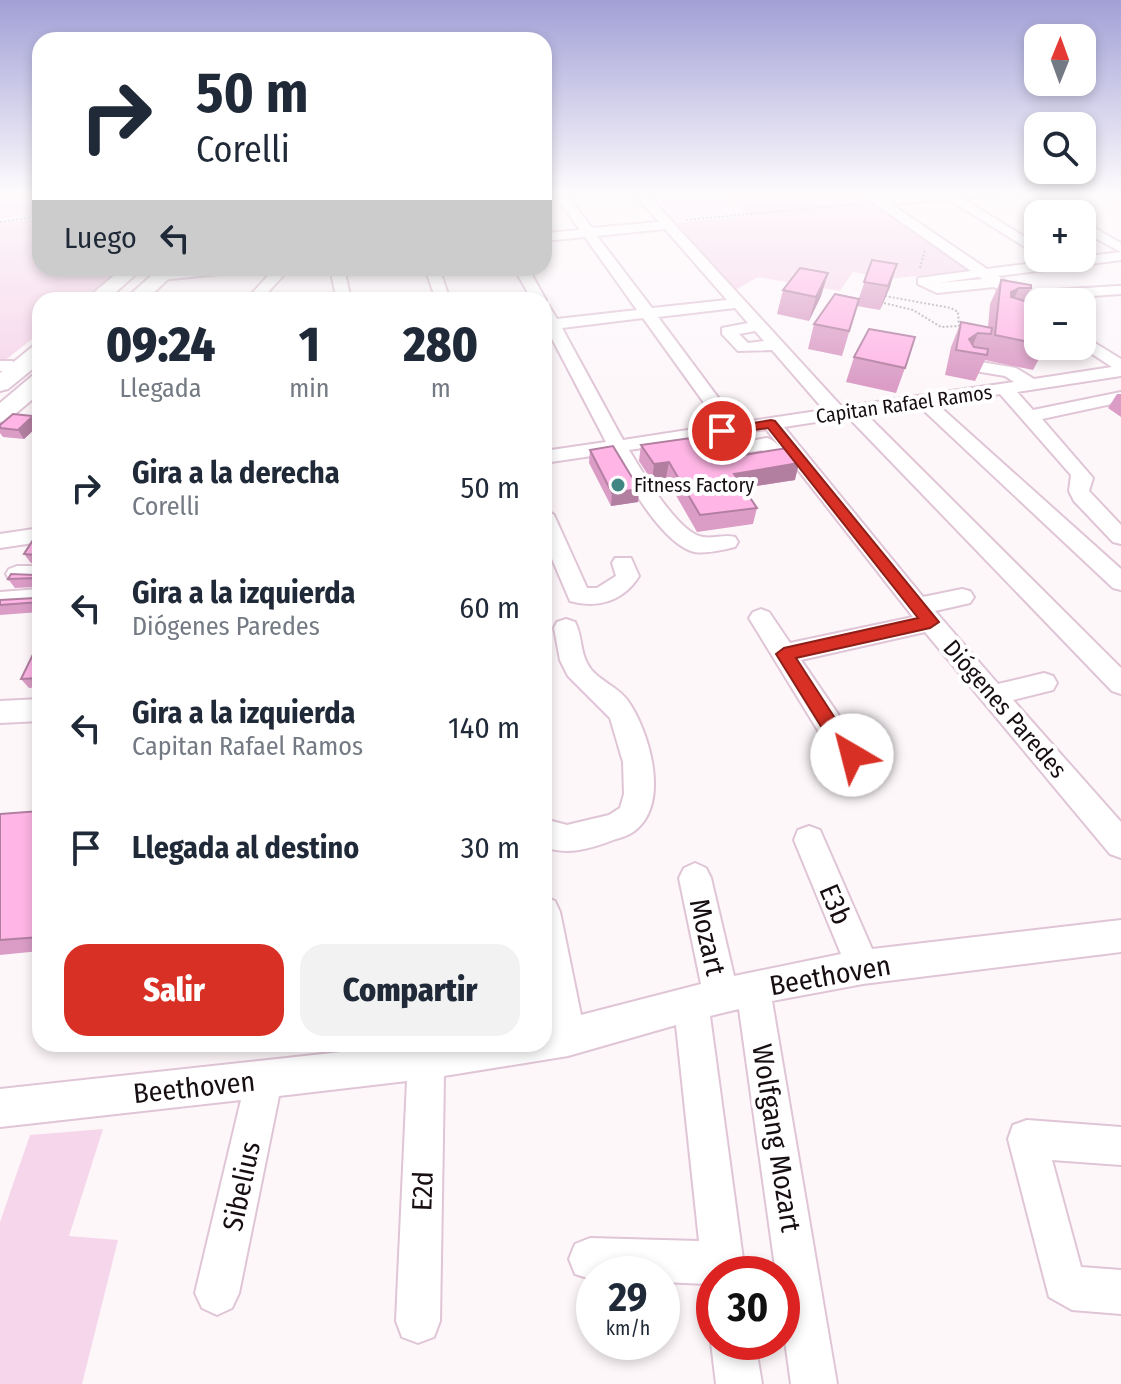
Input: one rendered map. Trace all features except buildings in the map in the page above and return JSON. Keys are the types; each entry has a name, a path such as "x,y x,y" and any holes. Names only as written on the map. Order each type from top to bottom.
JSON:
{"main road":[{"path":"105,292 124,276"},
{"path":"114,292 133,276"},
{"path":"135,292 158,276"},
{"path":"143,292 160,276"},
{"path":"3,373 32,350"},
{"path":"3,373 32,357"},
{"path":"0,403 32,377"},
{"path":"0,415 32,388"}],"street":[{"path":"605,256 733,430"},
{"path":"695,256 775,345 851,416 1121,684"},
{"path":"954,256 984,277 1024,299"},
{"path":"1096,258 1121,256"},
{"path":"984,277 1024,268"},
{"path":"260,292 276,276"},
{"path":"1096,293 1118,290"},
{"path":"552,319 738,303"},
{"path":"708,306 744,348 775,345"},
{"path":"728,331 759,326"},
{"path":"552,328 646,490 689,541 702,546 727,542"},
{"path":"1096,338 1119,344"},
{"path":"1096,350 1121,368"},
{"path":"969,365 1013,373 1032,385"},
{"name":"Capitan Rafael Ramos","path":"552,456 771,423 928,406 1121,368"},
{"path":"1005,389 1079,472 1083,478 1079,491 1084,501 1121,537"},
{"path":"1030,416 1121,397"},
{"path":"928,406 1121,582"},
{"name":"Diógenes Paredes","path":"771,423 786,455 1121,844"},
{"path":"552,534 578,595 590,597 622,585 628,576 623,563"},
{"path":"0,541 32,535"},
{"path":"3,599 32,597"},
{"path":"784,654 924,614 962,597"},
{"path":"761,618 846,752 852,755"},
{"path":"552,837 564,839 612,827 630,817 638,797 638,766 622,714 616,704 577,670 566,628"},
{"path":"993,695 1044,683"},
{"path":"0,712 32,710"},
{"name":"E3b","path":"809,840 863,967"},
{"name":"Mozart","path":"695,878 722,996"},
{"name":"Beethoven","path":"556,1040 722,996 863,967 1121,936"},
{"path":"722,996 723,1256"},
{"name":"Wolfgang Mozart","path":"722,996 814,1384"},
{"path":"552,997 556,1040"},
{"name":"Beethoven","path":"0,1108 426,1061 482,1052"},
{"name":"E2d","path":"418,1321 426,1061"},
{"name":"Sibelius","path":"217,1293 264,1079"},
{"path":"1121,1146 1027,1139 1064,1282 1072,1288 1121,1292"},
{"path":"736,1360 739,1384"}],"path":[{"path":"920,268 923,256"},
{"path":"884,303 918,312 938,328 948,330 959,326 958,312 951,308 885,296"}],"shaded area":[{"path":"0,256 32,256 32,276 112,276 92,292 32,292 32,339 0,364"},
{"path":"701,256 947,256 968,270 888,279 853,272 840,291 758,277 732,292"},
{"path":"103,1129 69,1236 118,1240 82,1384 0,1384 0,1222 30,1135"}],"place":[{"name":"Fitness Factory","path":"618,485"}],"route":[{"path":"722,431 771,423 930,622 784,654 846,752 852,755"}]}
